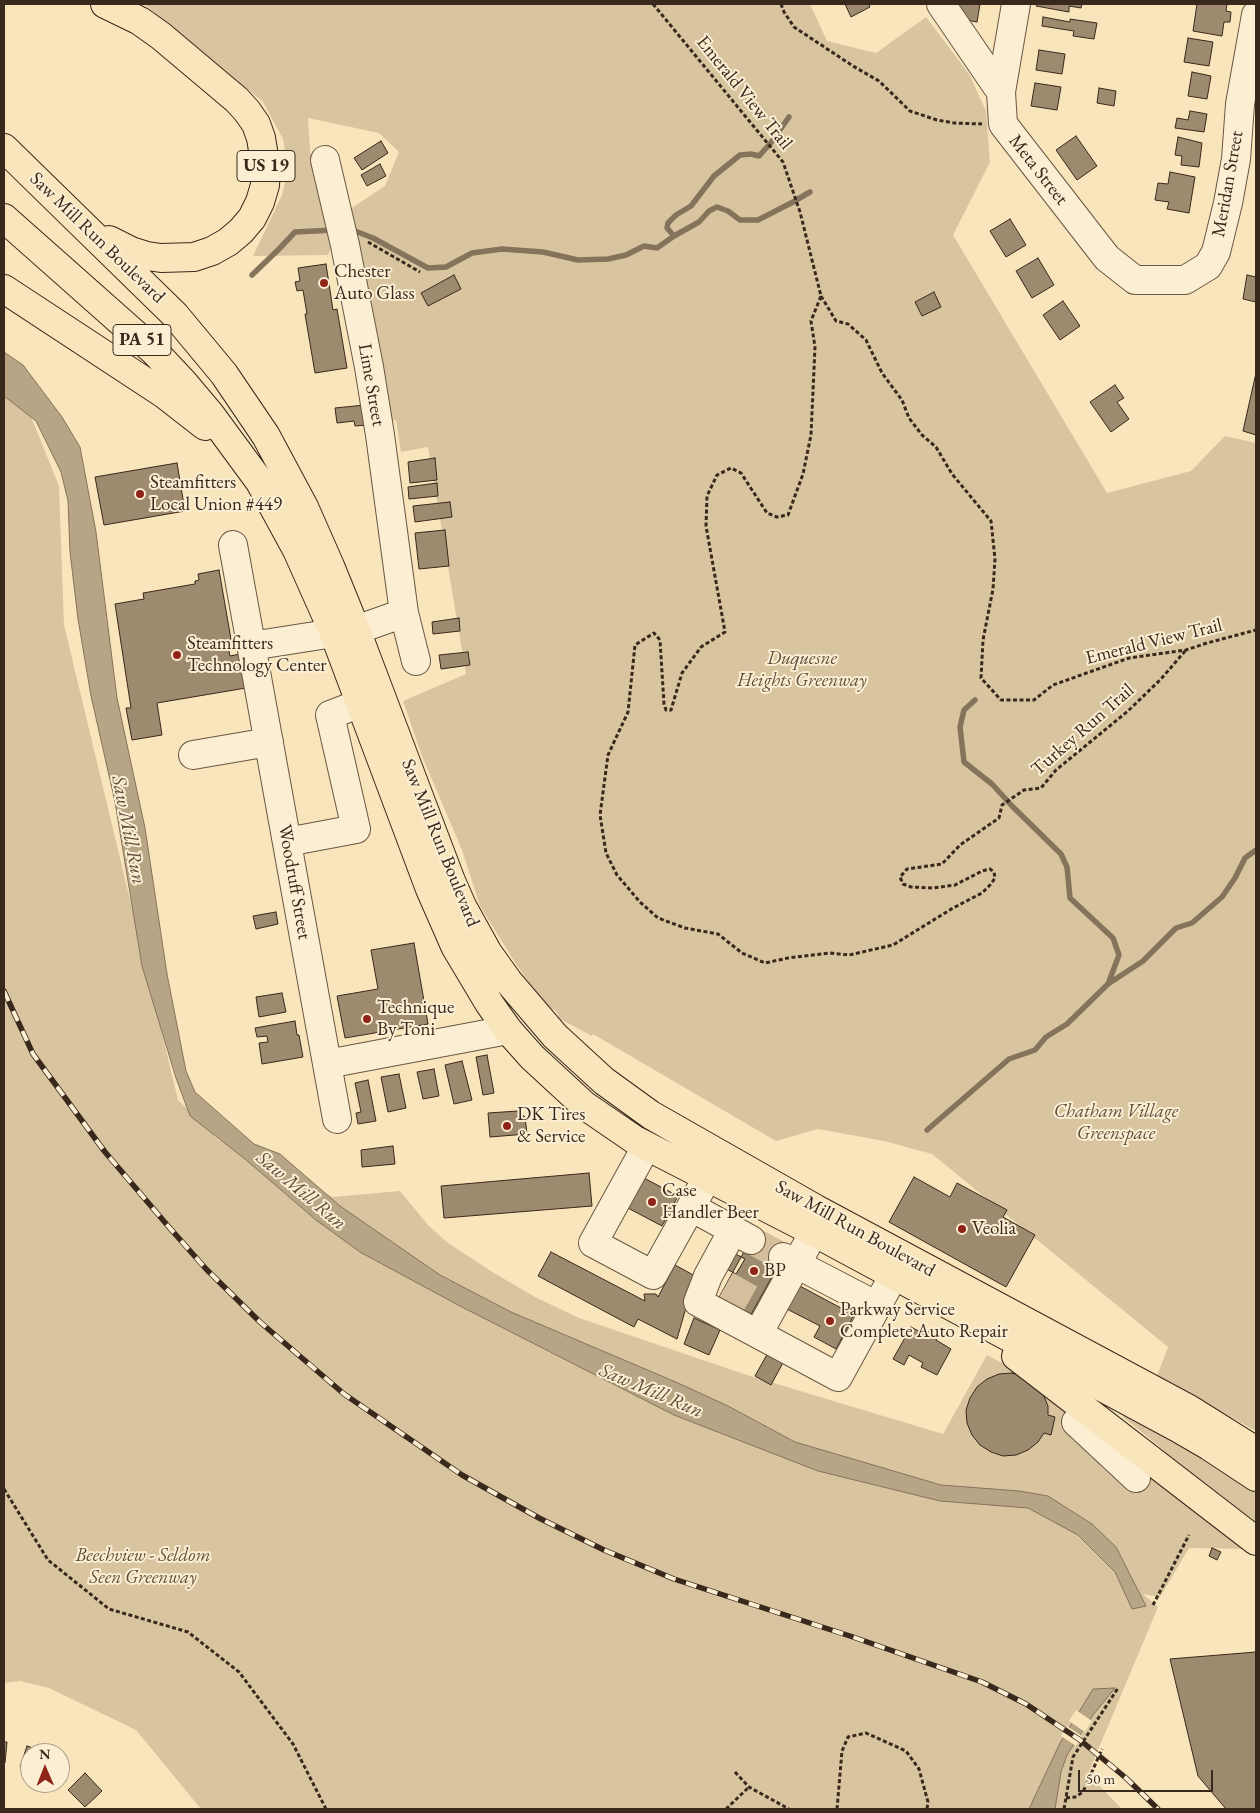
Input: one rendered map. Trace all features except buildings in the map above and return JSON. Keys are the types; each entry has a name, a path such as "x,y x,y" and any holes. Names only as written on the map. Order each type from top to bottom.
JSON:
{"highway":[{"name":"US 19","path":"89,230 131,251 147,256 194,257 212,251 228,242 241,231 252,218 260,202 265,185 266,169 261,138 256,124 248,111 161,36 126,13 105,4"},
{"name":"Saw Mill Run Boulevard","path":"4,148 175,315 200,344 245,403 266,436 304,507 330,566 361,703 442,917 472,977 508,1030 532,1057 608,1123 646,1147 814,1232 1178,1428 1256,1477"},
{"name":"Saw Mill Run Boulevard","path":"4,218 154,351 210,414 237,448 260,482 297,550 345,631 462,906 488,953 508,981 554,1036 604,1081 651,1114 816,1209 1189,1409 1256,1451"},
{"path":"4,289 164,394 192,415 217,437 260,482"},
{"path":"508,1030 554,1036"},
{"path":"950,1305 1075,1424 1256,1541"}],"street":[{"path":"941,4 1001,92"},
{"name":"Meta Street","path":"1016,4 1001,92 1003,124 1107,258 1135,280 1185,280"},
{"name":"Meridan Street","path":"1185,280 1208,266 1216,252 1236,159 1240,104 1255,25"},
{"name":"Lime Street","path":"325,160 345,245 380,435 404,612 416,661"},
{"name":"Woodruff Street","path":"233,545 337,1119"},
{"path":"251,646 345,631 404,612"},
{"path":"287,842 356,829 330,715 361,703"},
{"path":"193,755 269,742"},
{"path":"327,1064 508,1030"},
{"path":"646,1147 593,1243 653,1275 707,1178"},
{"path":"691,1207 742,1235 717,1281 698,1302 838,1377 894,1275"},
{"path":"758,1334 764,1306 789,1260 814,1232"},
{"path":"789,1260 876,1306"},
{"path":"1075,1424 1136,1478"}],"path":[{"name":"Emerald View Trail","path":"653,4 783,162 800,212 821,296 836,321 848,324 866,340 882,373 902,400 909,418 922,435 936,447 952,474 991,521 995,559 993,589 984,640 981,678 1001,700 1034,700 1053,685 1129,658 1186,650 1256,630"},
{"path":"781,4 794,27 832,53 879,81 910,111 937,120 954,123 1003,124"},
{"path":"345,245 369,242 420,272"},
{"name":"Turkey Run Trail","path":"821,296 811,321 814,347 812,435 803,474 788,515 777,517 767,513 741,473 731,468 718,475 707,496 706,526 725,632 702,647 682,673 671,710 666,710 664,704 660,640 654,632 635,645 628,712 608,755 600,815 606,852 617,876 640,902 658,918 685,928 718,934 742,953 765,963 830,953 849,955 893,945 952,908 982,893 995,878 994,872 990,869 982,871 955,885 933,888 912,887 903,884 900,878 907,869 942,864 960,845 999,818 1002,805 1024,790 1041,788 1056,770 1128,711 1161,679 1186,650"},
{"path":"4,1489 48,1560 109,1609 188,1632 239,1672 293,1744 326,1809"},
{"path":"1153,1605 1189,1535"},
{"path":"1064,1809 1073,1757 1118,1688"},
{"path":"838,1809 842,1751 848,1737 866,1733 906,1751 919,1769 928,1802 927,1809"},
{"path":"1066,1798 1075,1797 1083,1792 1102,1750"},
{"path":"735,1772 749,1787 789,1809"},
{"path":"726,1809 749,1787"}],"green space":[{"name":"Duquesne Heights Greenway","path":"144,4 810,4 827,41 876,53 926,17 969,74 986,111 990,162 953,235 1107,493 1191,471 1225,436 1256,443 1256,1431 1157,1376 1168,1347 932,1154 884,1141 818,1129 776,1141 593,1034 592,1036 560,1019 556,1011 545,1005 516,964 480,906 462,850 422,756 403,701 466,674 428,447 401,452 396,420 388,421 347,211 385,186 399,152 379,133 308,118 311,163 334,242 328,255 253,256 282,195 288,170 283,139 263,102"},
{"name":"Beechview - Seldom Seen Greenway","path":"4,386 23,397 59,486 64,625 178,1100 219,1140 333,1197 400,1191 428,1225 448,1243 537,1298 579,1318 747,1375 943,1434 987,1355 1165,1451 1123,1417 1126,1414 1196,1452 1256,1493 1256,1549 1189,1548 1160,1597 1143,1594 1158,1607 1088,1774 1122,1809 201,1809 136,1730 49,1688 20,1681 4,1683"}],"water":[{"name":"Saw Mill Run","path":"4,352 23,365 62,417 80,447 96,532 117,698 145,828 167,974 186,1071 195,1092 254,1144 280,1154 340,1206 440,1275 511,1312 678,1383 728,1406 795,1442 941,1485 1019,1491 1048,1496 1092,1524 1116,1547 1146,1606 1132,1609 1115,1572 1078,1535 1028,1508 940,1501 818,1471 674,1415 458,1305 360,1252 316,1220 245,1159 190,1116 176,1078 142,966 115,802 91,696 78,619 70,552 68,501 61,472 36,421 4,396"},
{"path":"1115,1688 1093,1715 1067,1755 1061,1772 1055,1809 1029,1809 1060,1743 1093,1689"}],"pier":[{"path":"1076,1710 1092,1721 1085,1732 1069,1721"},
{"path":"1067,1726 1082,1736 1076,1746 1061,1736"}],"waterway":[{"path":"770,144 789,117"},
{"path":"674,236 667,228 668,223 676,215 691,206 714,176 740,155 751,154 759,156 768,146"},
{"path":"798,199 810,192"},
{"path":"355,231 373,238 428,268 446,267 472,253 502,249 543,252 578,260 608,259 626,255 644,246 657,248 699,222 709,211 717,207 728,211 740,220 758,220 795,201"},
{"path":"252,275 295,232 334,230"},
{"path":"927,1130 1009,1059 1035,1050 1046,1037 1067,1024 1108,984 1119,955 1113,938 1070,898 1067,867 1061,854 992,784 964,762 960,727 964,710 975,700"},
{"path":"1108,984 1143,961 1176,928 1192,923 1222,897 1235,878 1245,858 1256,850"}],"tunnel":[{"path":"751,1240 783,1257"},
{"path":"726,1285 758,1303"}],"railway":[{"path":"4,991 33,1054 105,1152 207,1270 260,1322 344,1394 462,1475 539,1518 604,1550 674,1579 853,1637 982,1682 1026,1704 1080,1740 1126,1778 1158,1809"}],"place":[{"name":"Chester Auto Glass","path":"324,283"},
{"name":"Steamfitters Local Union #449","path":"140,494"},
{"name":"Steamfitters Technology Center","path":"177,655"},
{"name":"Technique By Toni","path":"367,1019"},
{"name":"DK Tires & Service","path":"507,1126"},
{"name":"Case Handler Beer","path":"652,1202"},
{"name":"Veolia","path":"962,1229"},
{"name":"BP","path":"754,1271"},
{"name":"Parkway Service Complete Auto Repair","path":"830,1321"}],"park label":[{"name":"Chatham Village Greenspace","path":"1116,1123"}]}
